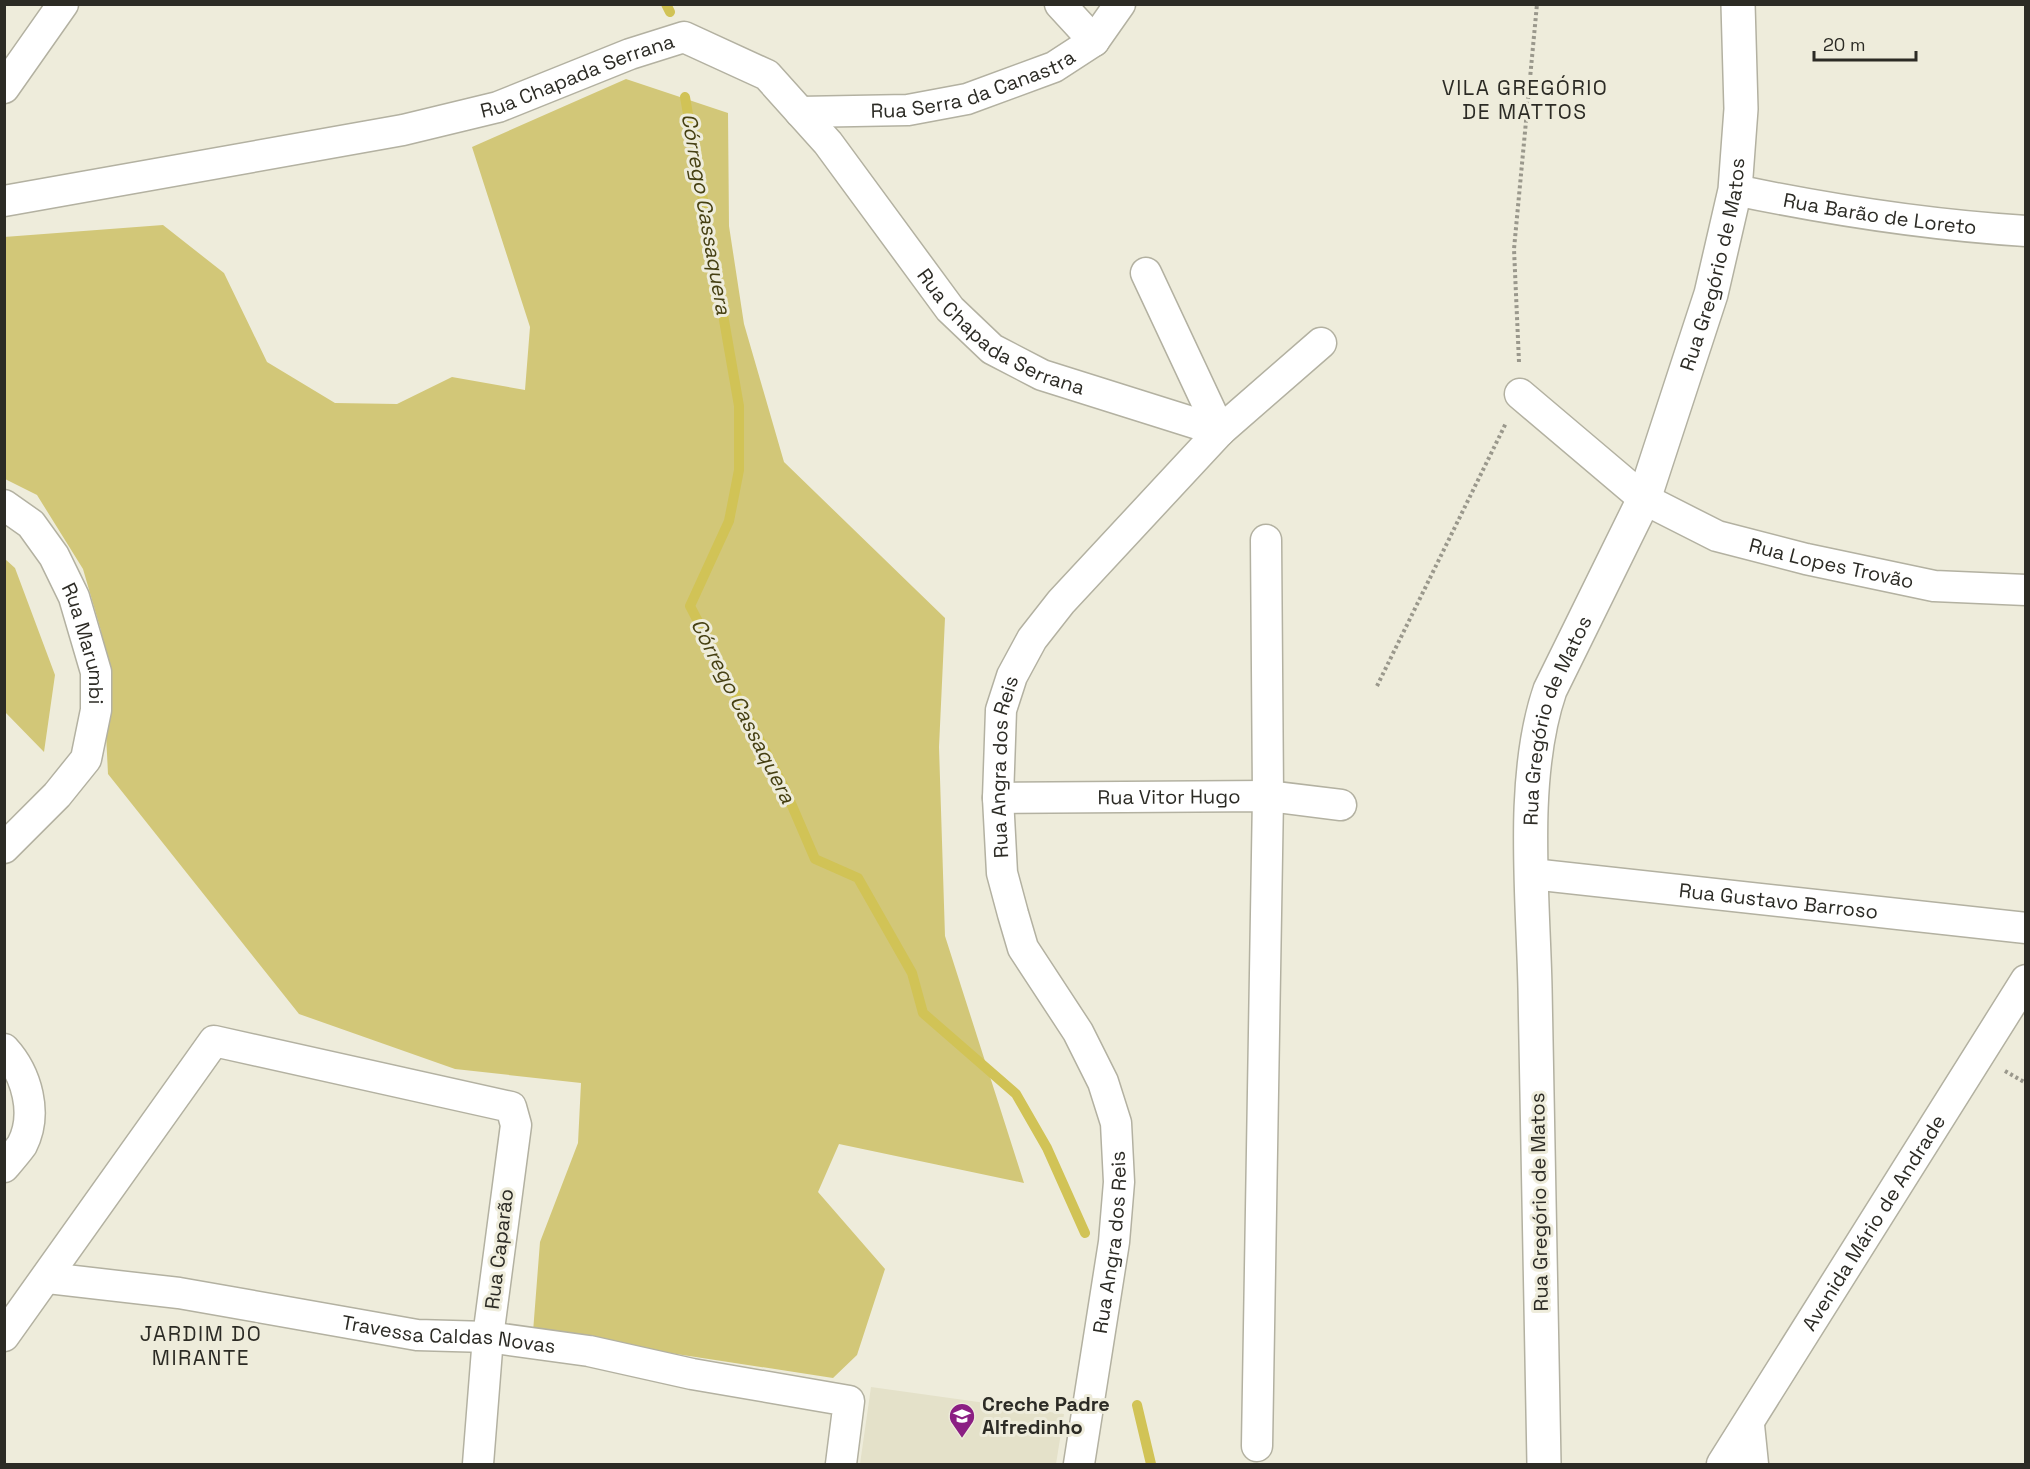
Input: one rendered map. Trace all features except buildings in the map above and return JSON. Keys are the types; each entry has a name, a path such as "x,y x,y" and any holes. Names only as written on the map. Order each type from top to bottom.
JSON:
{"street":[{"path":"4,88 63,4"},
{"path":"1060,4 1094,41"},
{"name":"Rua Serra da Canastra","path":"800,112 908,110 967,99 1054,67 1094,41 1120,4"},
{"name":"Rua Gregório de Matos","path":"1544,1464 1532,874 1533,760 1539,721 1550,690 1644,499 1711,294 1735,190 1741,109 1738,4"},
{"name":"Rua Chapada Serrana","path":"4,201 413,128 498,107 630,54 684,37 767,75 828,143 950,309 992,349 1042,375 1220,430"},
{"name":"Rua Barão de Loreto","path":"1735,190 1825,209 1967,228 2025,231"},
{"path":"1146,273 1220,430"},
{"name":"Rua Angra dos Reis","path":"1078,1464 1113,1242 1119,1182 1116,1123 1103,1082 1078,1032 1023,948 1002,873 998,798 1001,710 1012,676 1032,639 1061,602 1220,430 1321,343"},
{"name":"Rua Lopes Trovão","path":"1520,394 1644,499 1717,536 1806,559 1934,586 2025,590"},
{"name":"Rua Marumbi","path":"4,505 31,524 54,556 74,597 96,672 96,710 87,759 57,795 4,848"},
{"path":"1257,1446 1268,796 1266,540"},
{"name":"Rua Vitor Hugo","path":"998,798 1268,796 1341,805"},
{"name":"Rua Gustavo Barroso","path":"1532,874 2025,928"},
{"name":"Avenida Mário de Andrade","path":"1722,1464 1749,1425 2025,980"},
{"name":"Rua Caparão","path":"48,1278 214,1041 511,1107 516,1125 488,1337 478,1464"},
{"path":"4,1049 27,1088 30,1117 22,1144 4,1167"},
{"path":"4,1336 48,1278"},
{"name":"Travessa Caldas Novas","path":"48,1278 179,1293 417,1335 488,1337 589,1351 692,1374 849,1401 841,1464"},
{"path":"1749,1425 1753,1464"}],"path":[{"path":"1377,686 1520,394 1514,249 1537,4"}],"shaded area":[{"path":"626,79 728,113 729,226 744,324 784,462 945,618 939,747 945,936 1024,1183 839,1144 818,1192 885,1269 857,1355 833,1378 533,1332 540,1242 578,1143 581,1083 455,1069 299,1014 108,774 101,631 83,569 37,495 5,479 4,237 163,225 224,273 267,362 335,403 397,404 452,377 525,390 530,327 472,147"},
{"path":"5,559 15,568 55,675 44,752 5,712"},
{"name":"Creche Padre Alfredinho","path":"871,1387 1064,1414 1056,1464 860,1464"}],"waterway":[{"name":"Córrego Cassaquera","path":"666,4 670,12"},
{"name":"Córrego Cassaquera","path":"685,97 739,406 739,470 729,521 690,606 784,787 815,859 858,878 912,973 923,1013 1016,1094 1047,1148 1085,1233"},
{"name":"Córrego Cassaquera","path":"1137,1405 1151,1464"}],"place":[{"name":"Creche Padre Alfredinho","path":"962,1439"}],"district":[{"name":"VILA GREGÓRIO DE MATTOS","path":"1525,100"},
{"name":"JARDIM DO MIRANTE","path":"201,1346"}]}
